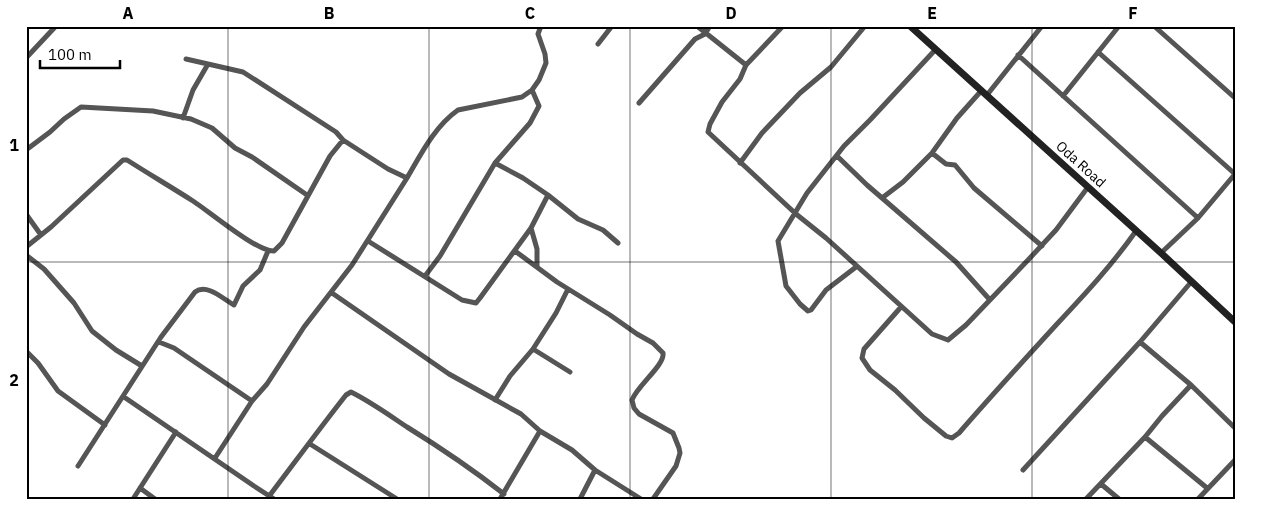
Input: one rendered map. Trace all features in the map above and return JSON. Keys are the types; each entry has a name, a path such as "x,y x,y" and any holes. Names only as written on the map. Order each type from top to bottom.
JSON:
{"street":[{"path":"26,58 56,26"},
{"path":"215,458 304,327 332,292 368,241 430,142 450,116 458,110 522,97 532,90 539,80 546,63 538,34 541,26"},
{"path":"598,44 612,26"},
{"path":"697,26 746,64"},
{"path":"640,103 695,39 706,34 710,26"},
{"path":"784,26 746,64 740,79 722,102 708,129 710,136 932,334 948,340 966,325 1042,246 1088,187"},
{"path":"740,163 762,133 800,93 831,67 865,26"},
{"name":"Oda Road","path":"910,26 1235,322"},
{"path":"882,198 903,182 932,153 957,118 984,92 1042,26"},
{"path":"1063,96 1119,26"},
{"path":"1154,26 1235,98"},
{"path":"856,267 826,290 811,310 808,311 786,286 778,241 807,193 844,146 936,49"},
{"path":"1098,52 1235,174 1198,218 1161,253"},
{"path":"1018,55 1198,218"},
{"path":"186,59 243,72 336,132 344,140 388,169 407,178"},
{"path":"183,118 193,90 208,64"},
{"path":"425,276 440,256 495,163 530,123 538,106 532,90"},
{"path":"26,150 81,107 153,111 199,122 212,128 235,148 307,195"},
{"path":"26,247 124,160 128,160 195,202 268,252 274,251 282,243 307,195 336,148 344,140"},
{"path":"932,153 946,164 955,165 974,188 1042,246"},
{"path":"837,156 956,262 990,300"},
{"path":"495,163 523,178 578,219 602,230 618,243"},
{"path":"368,241 462,300 476,303 531,228 548,195"},
{"path":"26,214 41,235"},
{"path":"531,228 537,249 537,267"},
{"path":"901,307 864,349 862,358 870,370 895,390 924,418 946,436 952,438 959,433 1000,385 1092,288 1114,262 1136,230"},
{"path":"515,251 568,289 653,343 663,353 662,361 636,391 632,400 634,408 639,414 673,433 680,448 676,466 653,499"},
{"path":"78,466 161,337 199,290 203,289 213,292 234,305 243,286 260,270 268,252"},
{"path":"26,255 44,269 74,303 92,331 116,350 142,366"},
{"path":"1023,470 1140,342 1192,281"},
{"path":"495,400 556,313 568,289"},
{"path":"332,292 449,374 521,414 540,432 572,450 595,470 641,499"},
{"path":"159,342 174,348 252,401"},
{"path":"1140,342 1191,385 1235,428"},
{"path":"532,349 570,372"},
{"path":"26,351 38,363 58,391 105,425"},
{"path":"1086,499 1191,385"},
{"path":"124,397 272,497 320,428 346,395 351,392 443,449 502,496 540,432"},
{"path":"133,499 176,432"},
{"path":"1145,436 1207,488"},
{"path":"310,444 398,499"},
{"path":"1198,499 1235,460"},
{"path":"580,499 595,470"},
{"path":"1101,484 1119,499"},
{"path":"140,488 155,499"}]}
